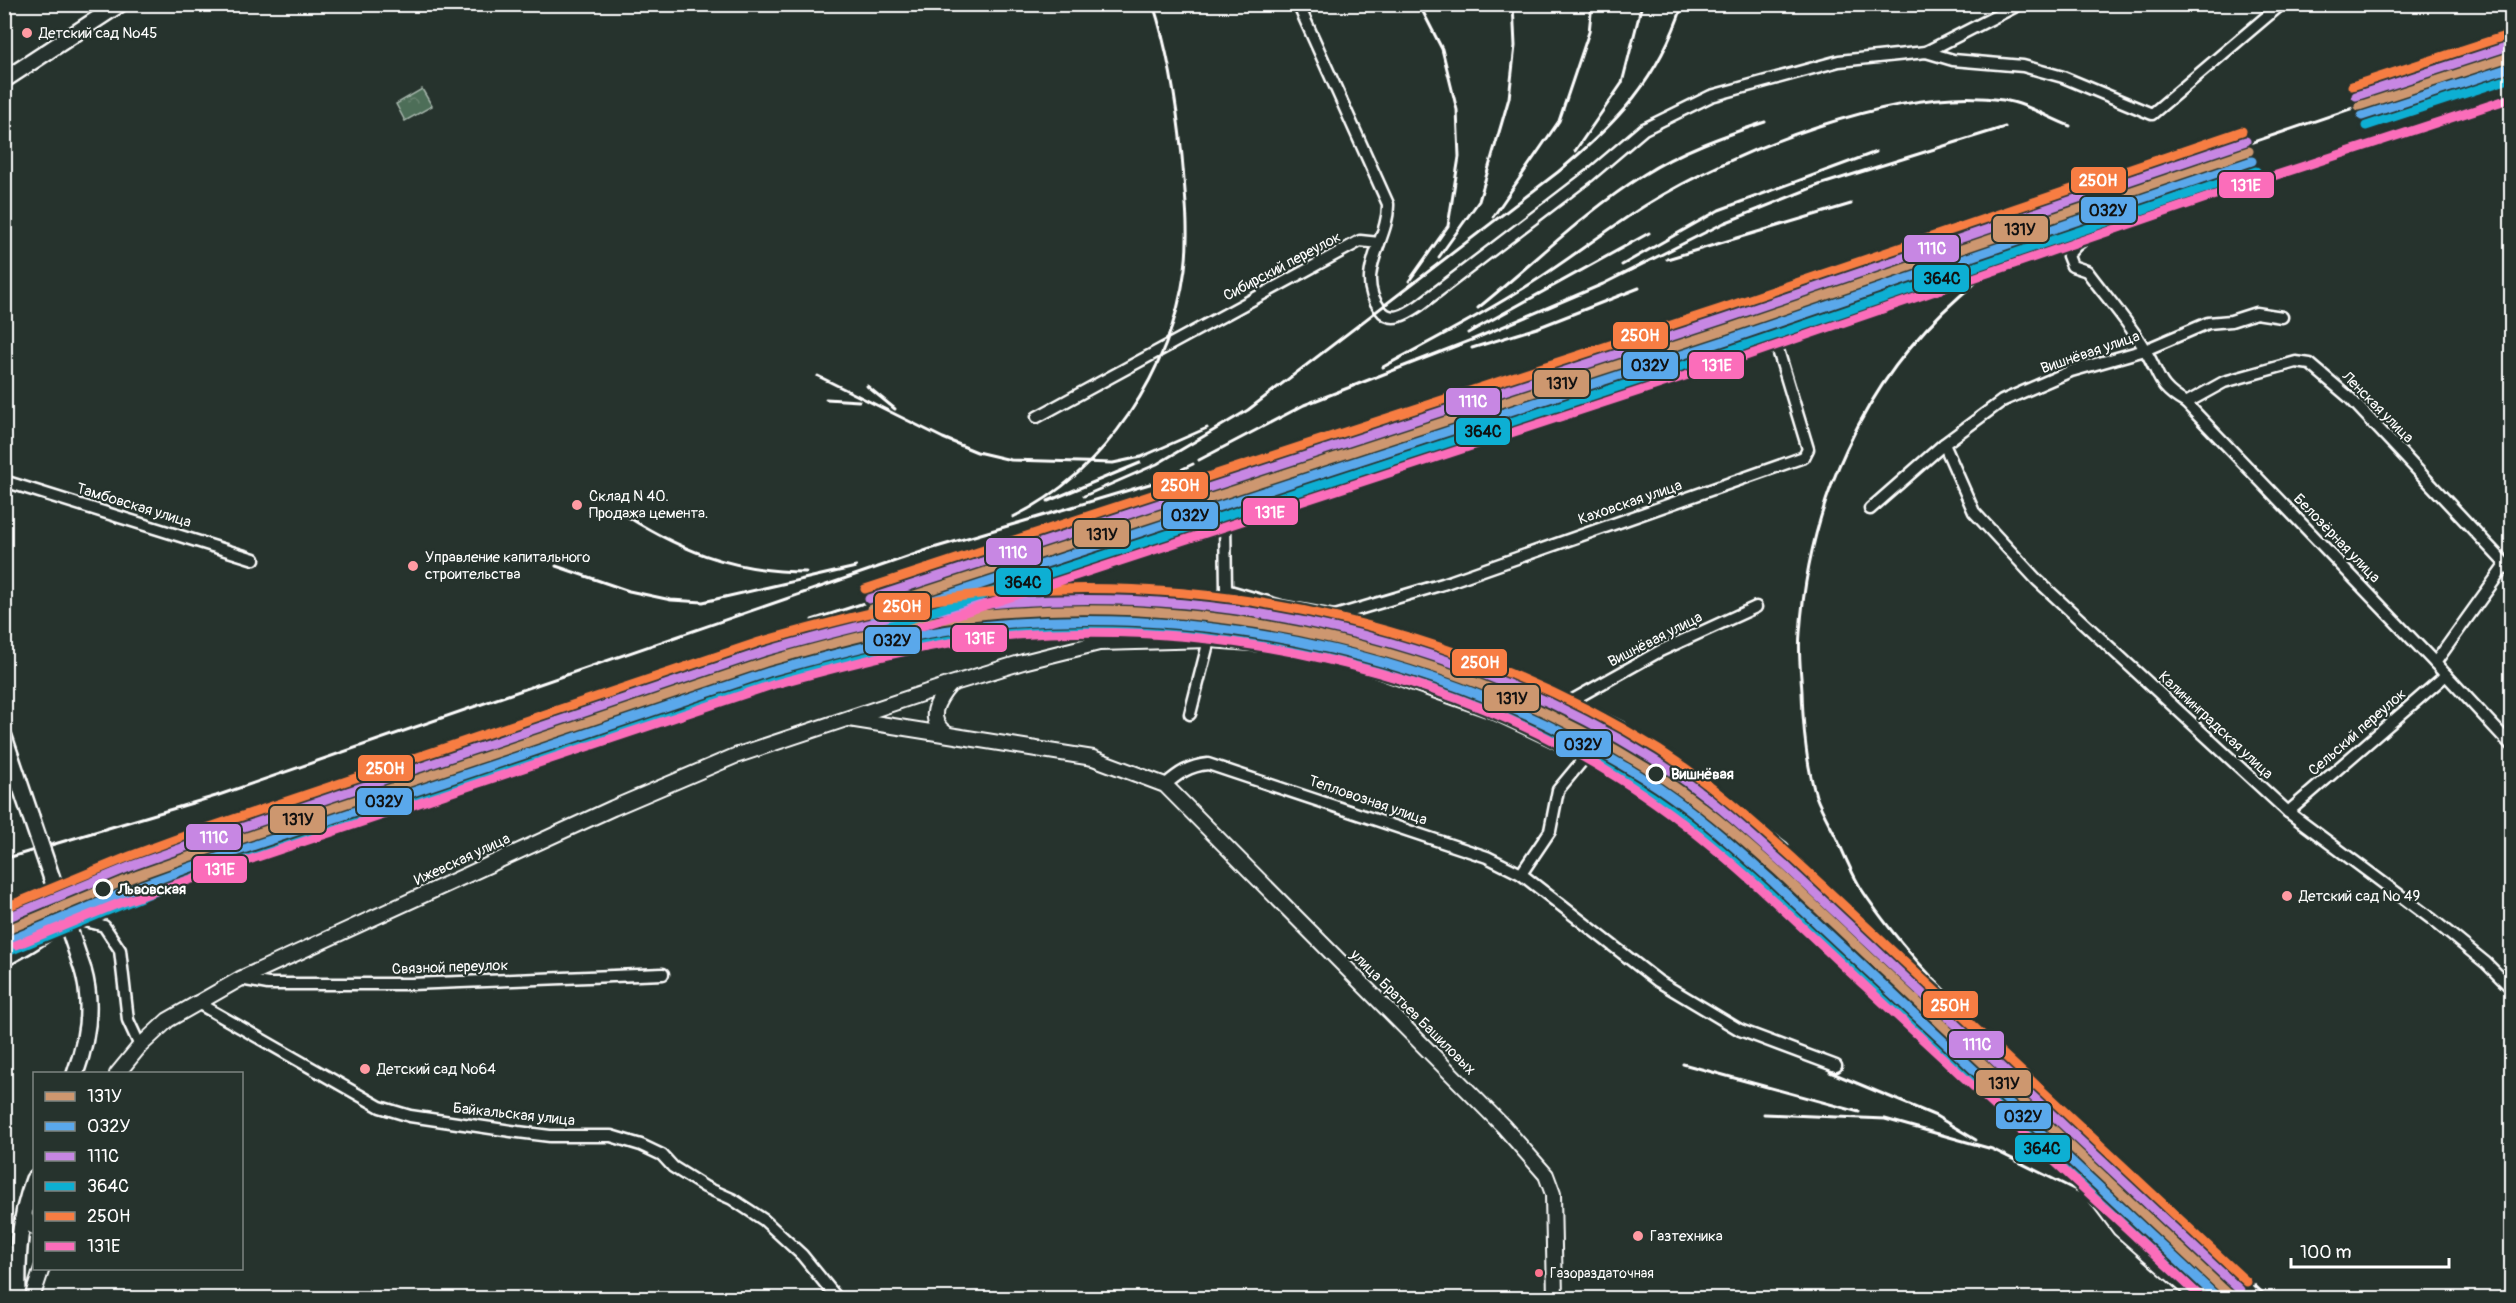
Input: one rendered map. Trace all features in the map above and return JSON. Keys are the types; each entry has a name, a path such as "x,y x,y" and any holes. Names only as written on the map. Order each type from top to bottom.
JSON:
{"main road":[{"path":"4,80 120,4"},
{"path":"4,737 83,970 87,1020 83,1048 76,1072"},
{"path":"18,1299 17,1246 24,1210 33,1182"}],"street":[{"path":"1298,4 1384,191 1388,214 1369,269 1369,283 1373,298 1388,317 1403,315 1420,305 1590,175 1644,129 1711,96 1817,67 1839,61 1926,52 2020,4"},
{"path":"1926,52 1953,60 2023,66 2063,77 2152,114 2278,7"},
{"path":"2145,350 2087,271 2072,266 2068,256 2072,248 2093,234 2131,222 2176,198 2206,190"},
{"name":"Сибирский переулок","path":"1037,417 1360,241 1379,243"},
{"path":"1190,714 1217,609 1226,590 1225,520 1234,502 1544,403 1883,288 1934,276"},
{"name":"Вишнёвая улица","path":"1870,509 1944,444 2002,401 2071,371 2145,350 2208,323 2231,321 2256,314 2282,317"},
{"name":"Каховская улица","path":"1335,616 1443,584 1804,456 1808,449 1771,327"},
{"name":"Белозёрная улица","path":"2145,350 2157,379 2171,394 2186,403 2435,663 2511,746"},
{"name":"Ленская улица","path":"2186,403 2224,382 2296,362 2310,364 2350,398 2509,567"},
{"name":"Калининградская улица","path":"1944,444 1965,498 1974,512 2037,580 2288,812 2486,963 2511,989"},
{"name":"Тамбовская улица","path":"4,481 254,559"},
{"path":"2435,663 2509,567"},
{"path":"1226,590 1281,606 1335,616 1569,702 1621,728 1784,848"},
{"name":"Вишнёвая улица","path":"1569,702 1660,651 1756,607"},
{"name":"Ижевская улица","path":"119,1072 140,1046 168,1020 240,979 654,789 746,752 951,684 1023,662 1099,644 1210,640 1301,648 1349,660 1492,711 1587,755 1675,811 1737,858 1989,1083 2075,1168 2120,1230 2199,1299"},
{"name":"Сельский переулок","path":"2288,812 2446,675"},
{"path":"947,734 937,724 934,710 936,703 951,684"},
{"path":"847,719 1093,758 1165,785"},
{"path":"1521,874 1550,831 1558,790 1587,755"},
{"name":"Тепловозная улица","path":"1165,785 1181,771 1193,765 1208,764 1487,857 1521,874 1658,981 1740,1030 1836,1066"},
{"name":"улица Братьев Башиловых","path":"1165,785 1503,1126 1546,1175 1553,1194 1555,1299"},
{"path":"4,961 37,942 61,924 75,919 104,926 120,950 128,1020 140,1046"},
{"name":"Связной переулок","path":"240,979 268,984 411,984 663,974"},
{"name":"Байкальская улица","path":"196,1002 380,1107 410,1116 518,1132 550,1136 611,1136 641,1145 662,1155 673,1167 697,1182 764,1220 802,1256 837,1299"},
{"path":"24,1210 25,1218 33,1226"},
{"path":"32,1299 42,1270"}],"green space":[{"path":"422,89 432,106 405,121 396,104"}],"railway":[{"path":"1013,517 1047,497 1078,473 1105,445 1129,414 1149,380 1165,344 1177,307 1185,269 1186,198 1175,98 1164,41 1153,4"},
{"path":"1409,281 1448,226 1459,157 1457,110 1442,49 1419,4"},
{"path":"1439,257 1479,201 1509,98 1515,46 1513,4"},
{"path":"1493,217 1559,121 1589,32 1592,4"},
{"path":"1575,151 1622,83 1642,4"},
{"path":"1084,496 1157,464 1248,410 1580,154 1634,98 1661,55 1683,4"},
{"path":"1383,367 1514,294 1629,216 1682,184 1770,144 1818,126 1867,112 1916,102 1962,98 2011,102 2070,126"},
{"path":"812,620 1725,322 2359,106"},
{"path":"1478,308 1579,222 1643,175 1687,151 1765,122"},
{"path":"1199,460 1304,405 1474,339 1603,284 1724,223 1819,185 2005,127"},
{"path":"1622,265 1719,210 1876,152"},
{"path":"2188,171 2088,213 2022,248 1960,296 1925,330 1895,367 1869,407 1847,449 1829,493 1815,538 1805,585 1799,640 1803,718 1810,771 1818,802 1859,885 1897,937 1935,981 2017,1063 2268,1298"},
{"path":"1667,259 1851,204"},
{"path":"1468,333 1649,233"},
{"path":"1472,348 1537,328 1639,288"},
{"path":"818,376 943,438 977,452 1011,460 1113,463 1141,457 1207,428"},
{"path":"867,386 895,409"},
{"path":"826,399 859,401"},
{"path":"1048,501 1140,463"},
{"path":"4,859 216,796 930,549 1153,483 1193,464"},
{"path":"614,508 660,535 705,555 753,568 806,572"},
{"path":"556,566 629,591 671,600 703,602 856,567"},
{"path":"1683,1064 1859,1112"},
{"path":"1830,1072 1936,1116 1976,1140"},
{"path":"1764,1114 1885,1119 1992,1149 2096,1200 2188,1270 2220,1298"}],"transit line":[{"name":"250Н","path":"2352,86 2505,36"},
{"name":"111С","path":"2356,96 2509,46"},
{"name":"131У","path":"2359,106 2512,56"},
{"name":"032У","path":"2362,116 2512,67"},
{"name":"364С","path":"2366,126 2512,78"},
{"name":"131Е","path":"919,627 1737,359 2206,198 2512,98"},
{"name":"250Н","path":"865,589 1720,309 2242,131"},
{"name":"111С","path":"869,599 1724,319 2246,141"},
{"name":"131У","path":"872,609 1727,329 2249,151"},
{"name":"032У","path":"875,619 1730,339 2252,161"},
{"name":"364С","path":"879,629 1734,349 2256,171"},
{"name":"250Н","path":"4,908 130,856 198,831 759,642 848,618 908,605 999,592 1085,589 1171,592 1257,602 1341,619 1424,642 1505,672 1584,708 1677,762 1728,801 1793,858 2247,1282"},
{"name":"111С","path":"4,919 134,865 202,841 763,652 850,628 910,615 1000,603 1085,600 1170,603 1255,613 1339,629 1421,652 1501,681 1579,717 1671,771 1722,810 1786,866 2240,1290"},
{"name":"131У","path":"4,931 138,875 205,851 766,662 853,638 941,620 1001,613 1085,610 1170,613 1253,623 1336,640 1418,662 1497,691 1574,726 1665,780 1716,818 1780,873 2233,1298"},
{"name":"032У","path":"8,941 142,885 208,861 769,672 855,649 942,631 1001,624 1085,621 1169,624 1252,633 1334,650 1414,672 1493,701 1569,736 1659,788 1709,826 1772,881 2218,1298"},
{"name":"364С","path":"12,950 146,895 212,871 772,682 857,659 915,646 1002,634 1085,631 1167,634 1250,644 1331,660 1411,682 1489,710 1564,745 1653,797 1703,834 1765,889 2202,1298"},
{"name":"131Е","path":"16,945 117,904 775,684 860,662 974,639 1082,632 1162,635 1242,643 1322,658 1400,679 1476,706 1549,739 1652,800 1747,876 2202,1298"}],"place":[{"name":"Детский сад №45","path":"27,33"},
{"name":"Склад N 40. Продажа цемента.","path":"577,505"},
{"name":"Управление капитального строительства","path":"413,566"},
{"name":"Вишнёвая","path":"1656,774"},
{"name":"Львовская","path":"103,889"},
{"name":"Детский сад № 49","path":"2287,896"},
{"name":"Детский сад №64","path":"365,1069"},
{"name":"Газтехника","path":"1638,1236"},
{"name":"Газораздаточная","path":"1539,1273"}]}
